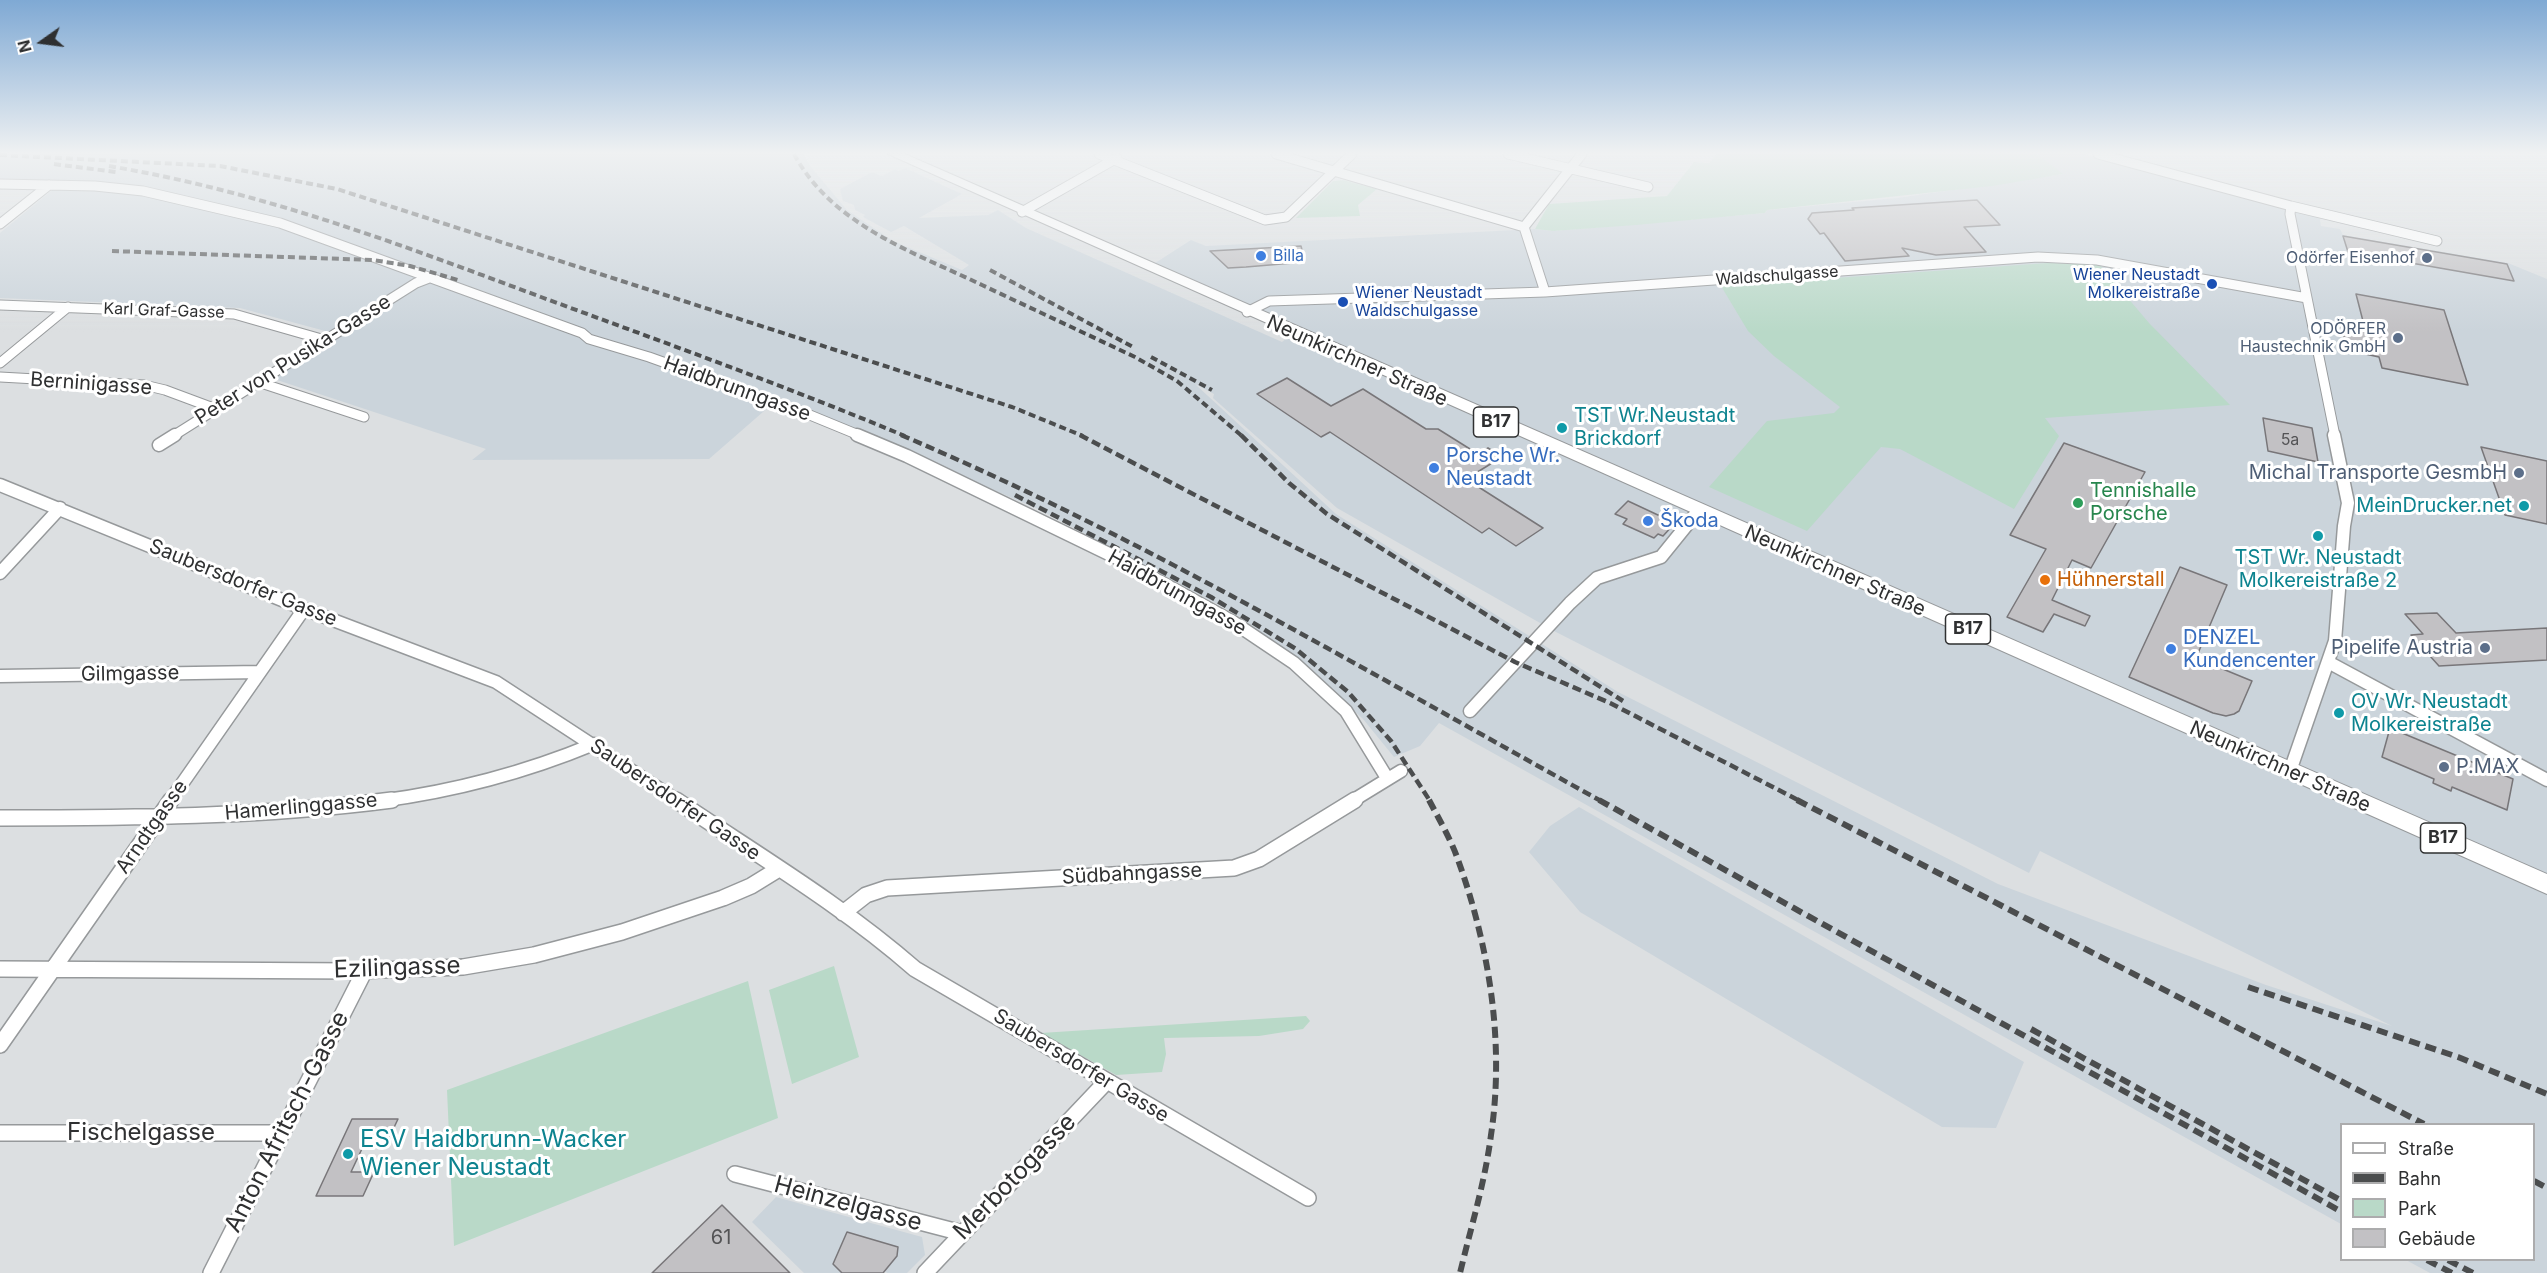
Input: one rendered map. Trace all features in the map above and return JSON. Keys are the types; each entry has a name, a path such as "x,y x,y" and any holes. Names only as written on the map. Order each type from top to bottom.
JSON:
{"main road":[{"name":"Neunkirchner Straße","path":"1025,213 2547,884"}],"street":[{"path":"0,224 13,213"},
{"name":"Haidbrunngasse","path":"239,213 280,223 582,333 589,339 649,357 753,396 805,412 917,461 1115,557 1233,622 1294,663 1346,711 1387,778"},
{"path":"1249,213 1265,220 1276,220 1290,213"},
{"path":"1477,213 1524,227"},
{"path":"1524,227 1535,213"},
{"path":"2290,213 2348,502 2344,526 2336,641 2290,771"},
{"path":"2322,213 2437,241"},
{"path":"1524,227 1545,292"},
{"name":"Waldschulgasse","path":"1247,312 1269,301 1545,292 2049,257 2097,260 2307,298"},
{"name":"Peter von Pusika-Gasse","path":"159,445 416,283 429,278"},
{"name":"Karl Graf-Gasse","path":"0,305 234,314 325,340"},
{"path":"0,363 68,307"},
{"name":"Berninigasse","path":"0,377 144,385 165,390 216,409"},
{"path":"258,382 364,417"},
{"name":"Saubersdorfer Gasse","path":"0,485 304,609 496,682 594,744 843,913 891,948 915,969 1308,1198"},
{"path":"0,573 60,508"},
{"path":"1470,711 1570,603 1597,578 1661,556 1699,510"},
{"name":"Arndtgasse","path":"0,1045 304,609"},
{"path":"2328,662 2547,780"},
{"name":"Gilmgasse","path":"0,676 260,672"},
{"name":"Hamerlinggasse","path":"0,818 158,818 305,809 404,798 475,784 533,768 594,744"},
{"name":"Südbahngasse","path":"843,913 866,895 887,888 1234,868 1259,859 1401,771"},
{"name":"Ezilingasse","path":"0,969 364,972 466,966 548,953 599,941 701,906 762,881 777,870"},
{"name":"Anton Afritsch-Gasse","path":"211,1273 364,972"},
{"name":"Merbotogasse","path":"925,1273 1106,1082"},
{"name":"Fischelgasse","path":"0,1133 282,1133"},
{"name":"Heinzelgasse","path":"735,1174 962,1233"}],"shaded area":[{"path":"24,213 852,213 893,241 962,270 969,265 904,226 891,232 863,217 865,215 862,213 927,213 919,218 1003,213 1026,228 1282,342 1292,334 1152,265 1191,240 1206,246 1535,229 1553,231 1760,213 2317,213 2319,214 2321,226 2340,229 2343,235 2508,263 2547,279 2547,1273 2430,1273 2408,1261 2535,1261 2535,1123 2340,1123 2340,1223 1439,723 1420,746 1394,757 1363,719 1308,667 1236,614 1038,509 779,398 709,459 472,460 486,449 271,378 340,335 240,308 0,298 0,233","holes":["1195,384 1214,394 1213,398 1337,508 1556,632 2029,873 2040,851 2392,1026 2266,985 1998,884 1618,692 1336,514"]},
{"path":"1579,807 2024,1062 1996,1128 1942,1127 1580,912 1529,852 1550,826"},
{"path":"776,1197 922,1237 925,1255 907,1273 887,1273 885,1271 883,1273 804,1273 752,1222"}],"green space":[{"path":"1301,213 1360,213 1360,216 1296,218"},
{"path":"1544,213 1761,213 1553,231 1535,229"},
{"path":"2048,263 2099,264 2149,323 2230,405 2045,418 2059,436 2014,509 1900,449 1881,447 1807,531 1709,487 1767,421 1834,413 1840,407 1774,356 1748,331 1721,286"},
{"path":"834,966 859,1057 792,1084 769,990"},
{"path":"748,981 778,1118 454,1246 447,1090"},
{"path":"1306,1016 1310,1021 1303,1029 1259,1036 1164,1038 1166,1054 1162,1072 1116,1075 1041,1033"}],"building":[{"path":"1812,213 1989,213 2000,225 1964,227 1986,252 1936,255 1902,248 1909,256 1845,261 1824,233 1820,234 1808,219"},
{"name":"Odörfer Eisenhof","path":"2343,236 2507,264 2514,281 2348,252"},
{"name":"Billa","path":"1301,246 1305,262 1228,268 1210,251"},
{"name":"ODÖRFER Haustechnik GmbH","path":"2356,294 2444,310 2468,385 2382,368 2379,357 2347,350 2340,321 2364,325"},
{"name":"Porsche Wr. Neustadt","path":"1287,378 1331,406 1363,389 1426,429 1438,429 1478,454 1488,448 1502,457 1466,479 1543,528 1516,546 1489,528 1482,533 1330,432 1321,437 1257,394"},
{"path":"2263,418 2312,428 2318,462 2268,451"},
{"name":"Tennishalle Porsche","path":"2064,443 2145,472 2091,568 2072,560 2052,600 2090,616 2085,626 2054,614 2043,632 2007,617 2046,549 2010,535"},
{"name":"Michal Transporte GesmbH","path":"2481,447 2547,461 2547,524 2505,515"},
{"name":"Škoda","path":"1628,501 1675,523 1663,536 1658,534 1654,538 1623,524 1627,519 1615,514"},
{"name":"DENZEL Kundencenter","path":"2180,567 2227,585 2196,658 2252,681 2239,711 2234,714 2226,716 2213,713 2129,677"},
{"name":"Pipelife Austria","path":"2437,613 2456,633 2547,628 2547,660 2439,666 2411,635 2423,634 2405,614"},
{"name":"P.MAX","path":"2390,728 2513,779 2507,810 2452,787 2451,791 2433,783 2434,779 2382,757"},
{"name":"ESV Haidbrunn-Wacker Wiener Neustadt","path":"352,1119 398,1119 390,1136 368,1136 351,1172 374,1172 363,1196 316,1196"},
{"path":"722,1205 790,1273 652,1273"},
{"path":"847,1232 898,1247 897,1256 883,1273 842,1273 833,1264"}],"railway":[{"path":"303,213 487,277 724,365 905,436"},
{"path":"413,213 1012,407 1083,436"},
{"path":"846,213 876,234 902,248 1135,357 1177,381 1242,436"},
{"path":"112,251 373,260 410,266 458,280"},
{"path":"990,270 1133,347"},
{"path":"1151,357 1212,390"},
{"path":"901,435 991,475 1169,563 1601,801"},
{"path":"1080,435 1515,662 1610,703 1800,801"},
{"path":"1242,436 1289,483 1327,514 1623,701"},
{"path":"1015,495 1211,597 1296,649 1348,692 1391,741 1430,801"},
{"path":"1429,800 1454,850 1478,924 1486,959 1495,1029 1495,1100 1491,1135 1460,1273"},
{"path":"1599,800 2340,1211"},
{"path":"1797,800 2422,1123"},
{"path":"2248,987 2458,1057 2547,1094"},
{"path":"2031,1029 2340,1200"},
{"path":"2535,1182 2547,1188"},
{"path":"2429,1261 2452,1273"},
{"path":"2450,1261 2473,1273"}],"place":[{"name":"Billa","path":"1261,256"},
{"name":"Odörfer Eisenhof","path":"2427,258"},
{"name":"Wiener Neustadt Molkereistraße","path":"2212,284"},
{"name":"Wiener Neustadt Waldschulgasse","path":"1343,302"},
{"name":"ODÖRFER Haustechnik GmbH","path":"2398,338"},
{"name":"TST Wr.Neustadt Brickdorf","path":"1562,428"},
{"name":"Porsche Wr. Neustadt","path":"1434,468"},
{"name":"Michal Transporte GesmbH","path":"2519,473"},
{"name":"Tennishalle Porsche","path":"2078,503"},
{"name":"MeinDrucker.net","path":"2524,506"},
{"name":"Škoda","path":"1648,521"},
{"name":"TST Wr. Neustadt Molkereistraße 2","path":"2318,536"},
{"name":"Hühnerstall","path":"2045,580"},
{"name":"Pipelife Austria","path":"2485,648"},
{"name":"DENZEL Kundencenter","path":"2171,649"},
{"name":"OV Wr. Neustadt Molkereistraße","path":"2339,713"},
{"name":"P.MAX","path":"2444,767"},
{"name":"ESV Haidbrunn-Wacker Wiener Neustadt","path":"348,1154"}]}
